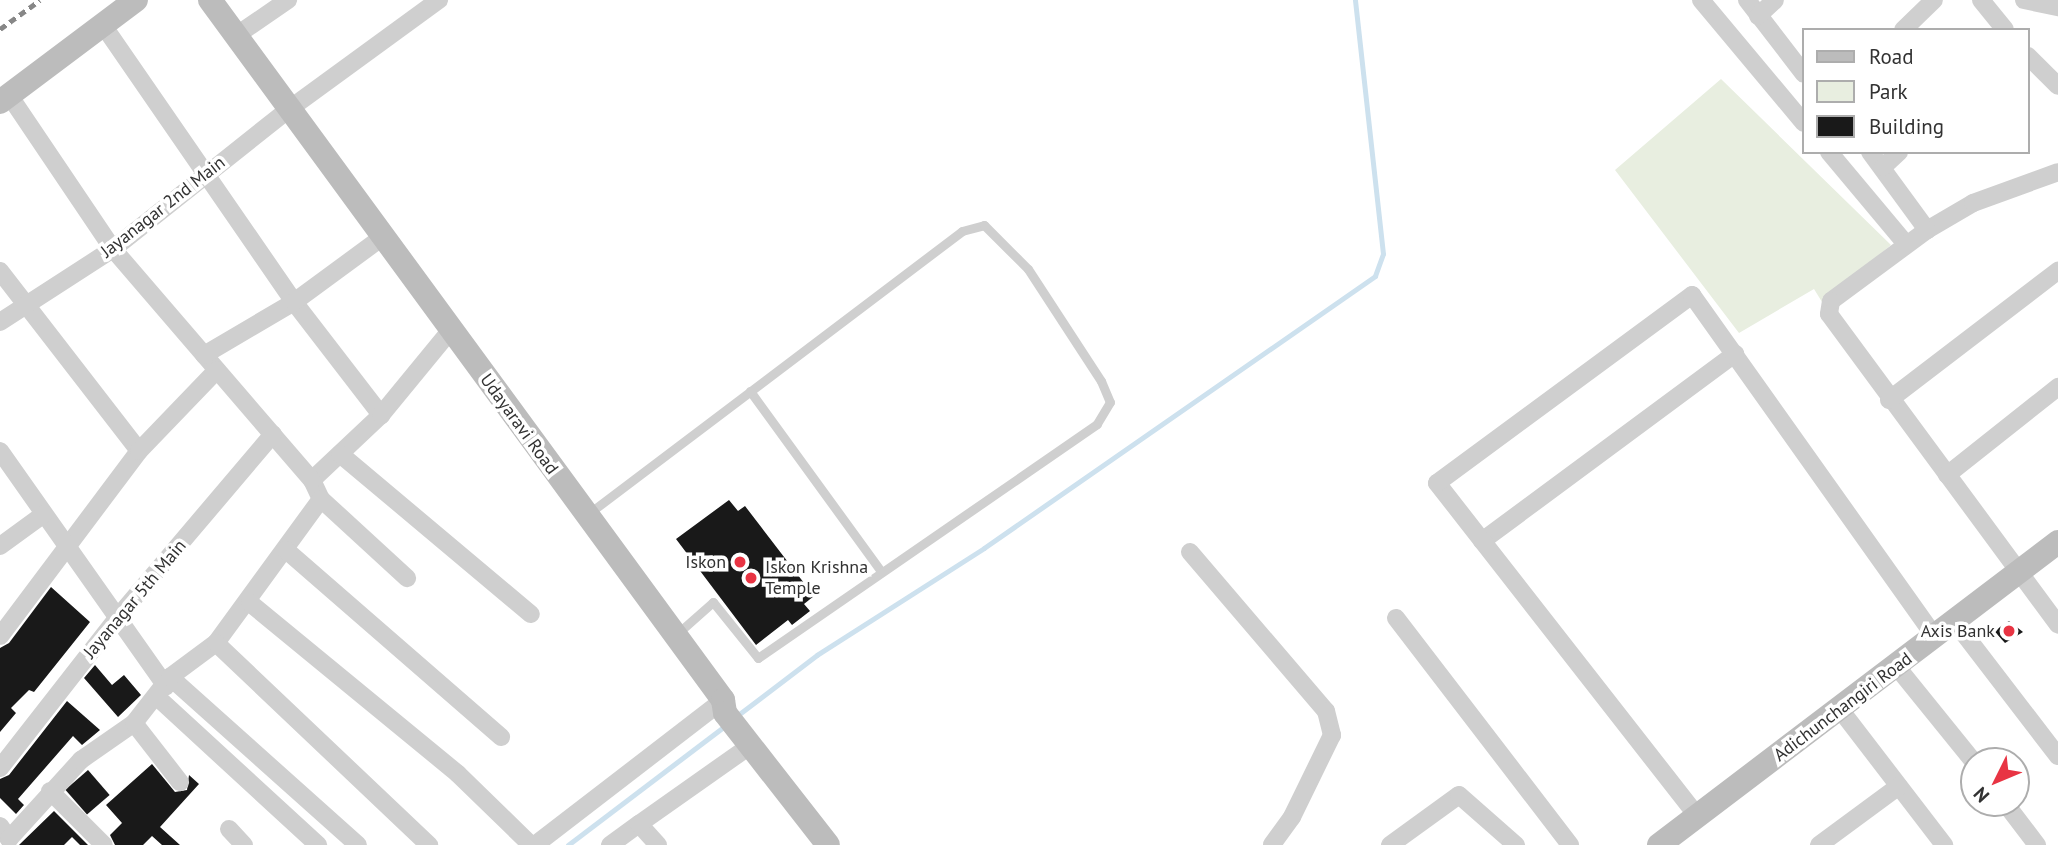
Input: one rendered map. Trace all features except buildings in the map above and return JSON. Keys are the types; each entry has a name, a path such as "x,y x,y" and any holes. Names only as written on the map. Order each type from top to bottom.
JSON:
{"street":[{"path":"136,0 4,99 113,249 312,480 321,499 407,578"},
{"name":"Udayaravi Road","path":"210,0 381,238 828,845"},
{"path":"237,35 288,0"},
{"name":"Jayanagar 2nd Main","path":"0,322 24,303 113,249 288,110 439,0"},
{"path":"1701,0 1802,121"},
{"path":"1747,0 1802,71"},
{"path":"1758,16 1775,0"},
{"path":"1905,28 1934,0"},
{"path":"1981,0 2003,28"},
{"path":"2024,0 2058,7"},
{"path":"103,25 207,172 294,302 381,415"},
{"path":"2030,58 2058,86"},
{"path":"1831,154 1906,244"},
{"path":"1872,154 1927,230"},
{"path":"1883,167 1897,154"},
{"path":"2058,172 1973,203 1906,244 1828,305 1829,314 1889,400 2058,625"},
{"path":"204,355 294,302 381,238"},
{"path":"0,271 139,451"},
{"path":"1889,400 2058,271"},
{"path":"1698,817 1437,483 1692,295 1935,637"},
{"path":"312,480 381,415 450,331"},
{"path":"1482,541 1735,354"},
{"path":"0,636 139,451 217,370"},
{"path":"1947,475 2058,387"},
{"name":"Jayanagar 5th Main","path":"0,768 117,618 273,435"},
{"path":"0,451 164,687 318,845"},
{"path":"340,454 531,614"},
{"path":"5,837 98,745 134,723 164,687 216,643 250,603 321,499"},
{"path":"0,546 44,514"},
{"name":"Adichunchangiri Road","path":"1659,845 1839,708 1898,667 2058,542"},
{"path":"286,550 501,737"},
{"path":"1189,552 1326,711 1332,735 1292,817 1272,845"},
{"path":"250,603 458,774 533,845 728,706"},
{"path":"1396,618 1570,845"},
{"path":"1955,622 2058,756"},
{"path":"216,643 429,845"},
{"path":"1898,667 1962,747"},
{"path":"164,687 358,845"},
{"path":"1839,708 1944,845"},
{"path":"134,723 180,782"},
{"path":"610,845 752,740 847,845"},
{"path":"1819,845 1899,786"},
{"path":"50,791 104,845"},
{"path":"1390,845 1459,795 1516,845"},
{"path":"2016,817 2037,845"},
{"path":"639,824 658,845"},
{"path":"229,829 244,845"},
{"path":"1840,830 1851,845"}],"lane":[{"path":"586,515 962,231 985,225 1028,269 1101,381 1110,402 1097,424 758,658 713,602 675,636"},
{"path":"750,391 881,571"}],"green space":[{"path":"1721,79 1891,245 1822,302 1814,289 1739,333 1615,170"}],"waterway":[{"path":"738,715 817,655 984,548 1375,276 1383,254 1355,0"},
{"path":"568,845 726,725"}],"railway":[{"path":"0,29 40,0"}],"place":[{"name":"Iskon","path":"740,562"},
{"name":"Iskon Krishna Temple","path":"751,578"},
{"name":"Axis Bank","path":"2009,631"}]}
